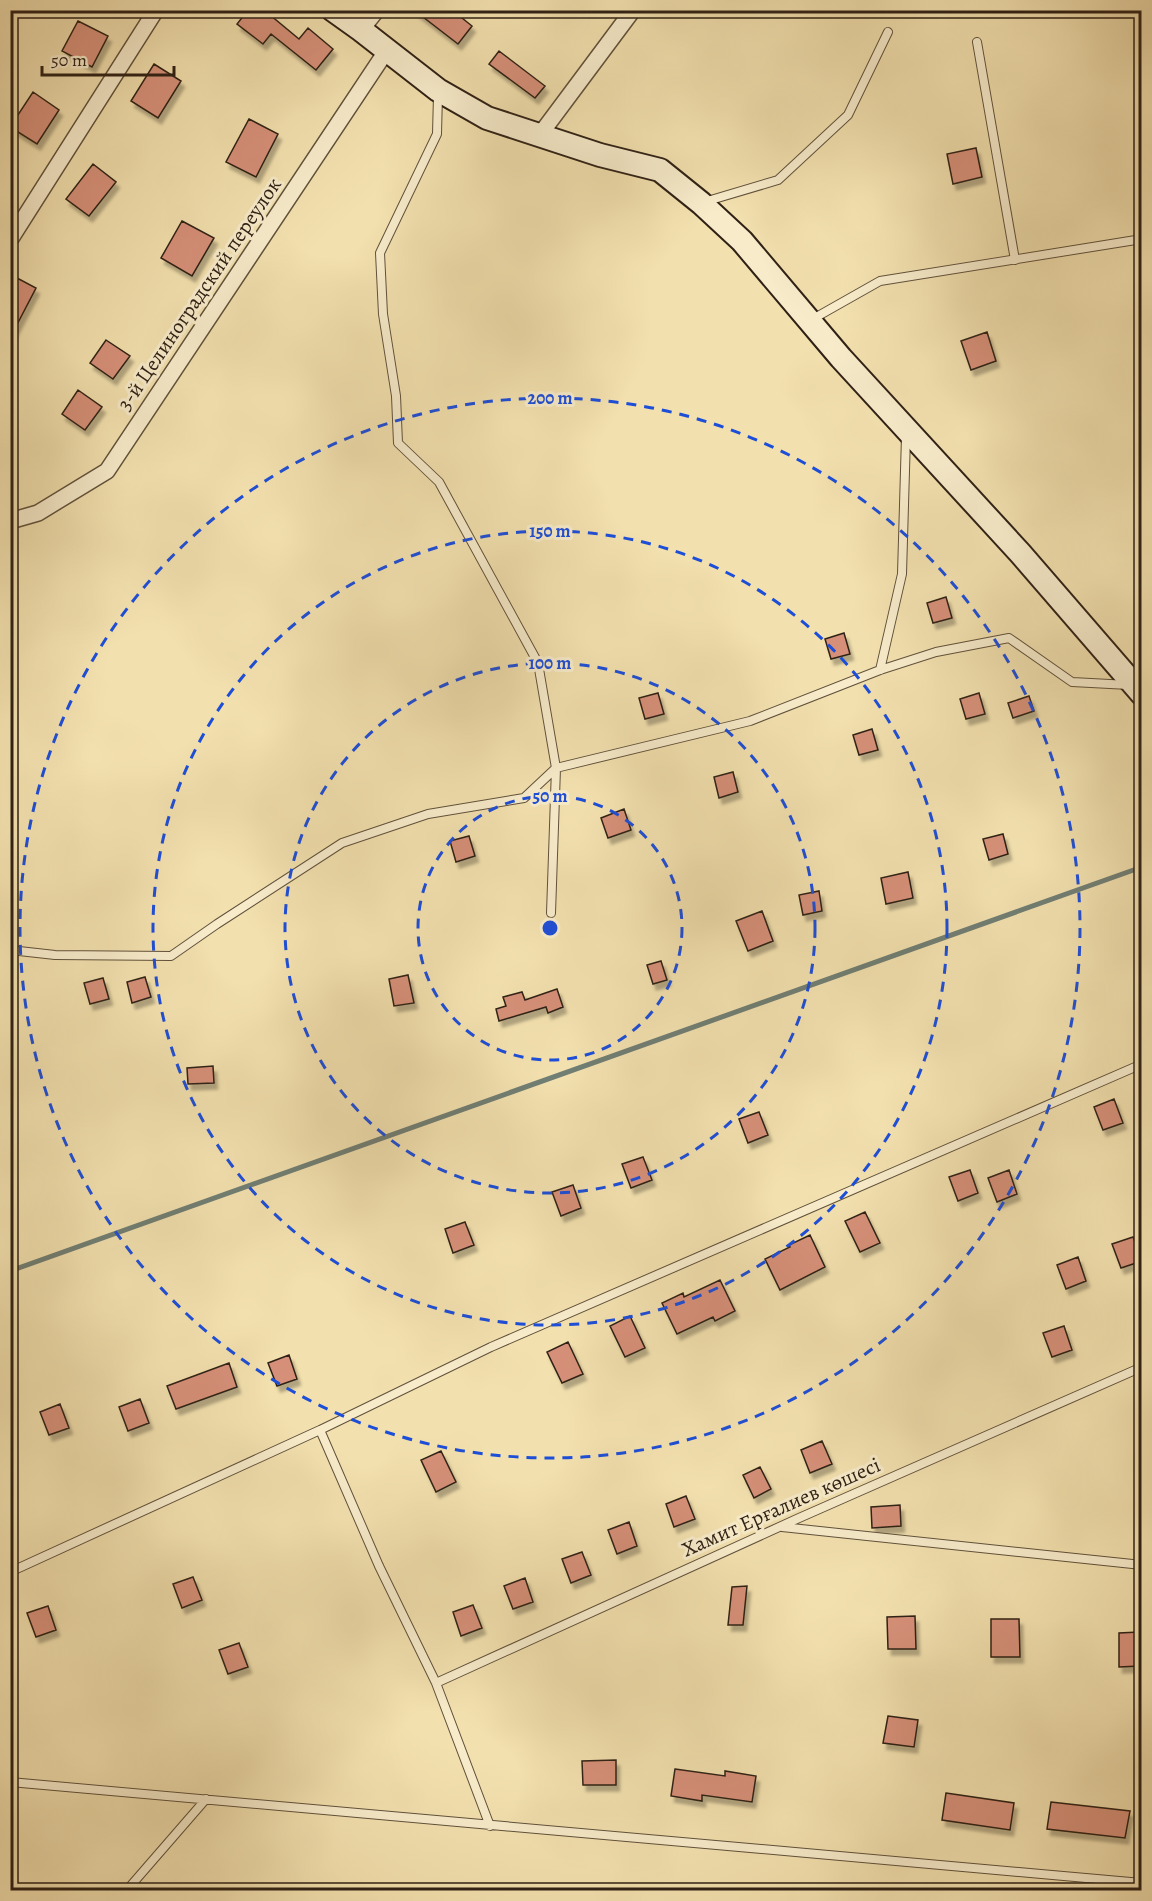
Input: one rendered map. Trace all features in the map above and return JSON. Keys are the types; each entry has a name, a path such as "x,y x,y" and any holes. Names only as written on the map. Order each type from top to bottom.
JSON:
{"street":[{"path":"10,240 156,10"},
{"path":"333,10 438,90 487,118 600,155 660,170 701,203 742,241 809,321 1020,553 1137,690"},
{"path":"361,30 377,10"},
{"path":"539,136 633,10"},
{"name":"3-й Целиноградский переулок","path":"10,521 38,513 107,471 387,50"}],"lane":[{"path":"701,203 778,180 848,115 888,32"},
{"path":"977,42 1015,260"},
{"path":"438,90 437,134 380,253 383,314 396,396 398,443 439,482 538,663 556,768 551,913"},
{"path":"809,321 880,281 1142,239"},
{"path":"880,670 902,574 906,429"},
{"path":"10,950 55,955 171,956 342,843 428,814 524,798 556,768 750,721 880,670 936,652 1009,638 1072,682 1137,690"},
{"path":"10,1572 320,1430 491,1347 1142,1064"},
{"name":"Хамит Ерғалиев көшесі","path":"436,1683 780,1527 1142,1367"},
{"path":"320,1430 379,1566 436,1683 490,1826"},
{"path":"780,1527 1142,1565"},
{"path":"10,1782 1142,1883"},
{"path":"127,1890 206,1799"}],"building":[{"path":"248,10 264,10 299,39 308,28 333,49 316,70 271,34 263,44 237,24"},
{"path":"414,10 452,10 472,26 458,44"},
{"path":"78,21 108,36 92,67 62,51"},
{"path":"499,51 545,86 535,98 489,64"},
{"path":"154,64 181,81 158,118 131,101"},
{"path":"33,92 59,110 37,144 10,127"},
{"path":"249,119 278,134 256,177 226,162"},
{"path":"976,148 982,177 953,184 947,154"},
{"path":"93,164 116,182 89,216 66,199"},
{"path":"182,221 214,238 192,276 161,258"},
{"path":"17,278 36,288 10,338 10,290"},
{"path":"987,332 996,361 971,370 961,341"},
{"path":"106,340 130,356 113,379 90,363"},
{"path":"78,390 102,407 85,430 62,414"},
{"path":"946,597 952,618 933,623 927,603"},
{"path":"844,633 850,654 831,659 825,639"},
{"path":"658,693 664,714 645,719 639,698"},
{"path":"979,693 985,714 966,719 960,699"},
{"path":"1029,696 1034,711 1013,718 1008,703"},
{"path":"872,729 878,750 859,755 853,735"},
{"path":"733,772 738,792 719,798 714,777"},
{"path":"624,809 631,830 608,838 601,818"},
{"path":"1003,834 1008,854 989,860 983,839"},
{"path":"469,836 475,856 456,862 450,841"},
{"path":"908,872 913,898 886,904 881,878"},
{"path":"819,891 822,911 803,915 799,895"},
{"path":"762,911 773,941 748,951 736,921"},
{"path":"661,961 667,980 653,984 647,965"},
{"path":"408,975 414,1003 394,1006 389,979"},
{"path":"145,977 151,997 132,1003 127,982"},
{"path":"103,978 109,999 90,1004 84,983"},
{"path":"557,989 563,1007 548,1013 546,1007 499,1021 496,1009 506,1006 503,997 522,992 525,1000"},
{"path":"213,1066 214,1083 188,1084 187,1068"},
{"path":"1114,1099 1123,1123 1103,1130 1094,1107"},
{"path":"759,1112 768,1135 748,1143 739,1119"},
{"path":"643,1157 652,1180 631,1188 622,1164"},
{"path":"970,1170 978,1193 958,1201 949,1177"},
{"path":"1009,1170 1017,1194 997,1202 988,1178"},
{"path":"573,1185 581,1208 561,1216 552,1192"},
{"path":"865,1212 880,1243 860,1252 845,1221"},
{"path":"465,1222 474,1245 453,1253 445,1229"},
{"path":"810,1235 825,1267 780,1290 765,1259"},
{"path":"1133,1237 1142,1261 1121,1268 1112,1244"},
{"path":"1078,1257 1086,1281 1066,1289 1057,1265"},
{"path":"720,1280 735,1311 715,1321 713,1317 677,1334 662,1303 683,1293 684,1297"},
{"path":"630,1316 645,1348 625,1357 610,1326"},
{"path":"1064,1326 1072,1350 1052,1357 1043,1333"},
{"path":"568,1342 583,1374 562,1383 547,1352"},
{"path":"289,1355 297,1379 277,1386 268,1363"},
{"path":"229,1363 237,1387 176,1409 167,1386"},
{"path":"140,1399 149,1423 128,1431 119,1407"},
{"path":"60,1404 69,1428 49,1435 40,1412"},
{"path":"822,1441 832,1464 810,1473 801,1450"},
{"path":"441,1451 456,1482 436,1492 421,1460"},
{"path":"760,1467 771,1489 754,1498 743,1475"},
{"path":"686,1496 695,1519 674,1527 666,1504"},
{"path":"900,1505 901,1526 872,1528 871,1507"},
{"path":"629,1522 637,1546 617,1554 608,1530"},
{"path":"582,1552 591,1575 571,1583 562,1559"},
{"path":"193,1577 202,1600 182,1608 173,1584"},
{"path":"525,1578 533,1602 513,1609 504,1586"},
{"path":"747,1586 743,1625 728,1625 732,1587"},
{"path":"473,1605 482,1628 461,1636 453,1612"},
{"path":"48,1606 56,1630 36,1637 27,1613"},
{"path":"915,1616 916,1649 888,1649 887,1617"},
{"path":"991,1619 1019,1619 1020,1657 991,1657"},
{"path":"1139,1632 1140,1666 1119,1667 1119,1633"},
{"path":"239,1643 248,1667 228,1674 219,1650"},
{"path":"888,1716 918,1720 914,1747 883,1743"},
{"path":"616,1760 616,1785 583,1785 582,1761"},
{"path":"675,1769 725,1776 725,1771 756,1776 752,1802 702,1795 702,1801 671,1796"},
{"path":"946,1793 1014,1803 1010,1830 942,1820"},
{"path":"1051,1802 1130,1811 1125,1838 1047,1829"}],"waterway":[{"path":"10,1271 1142,867"}]}
